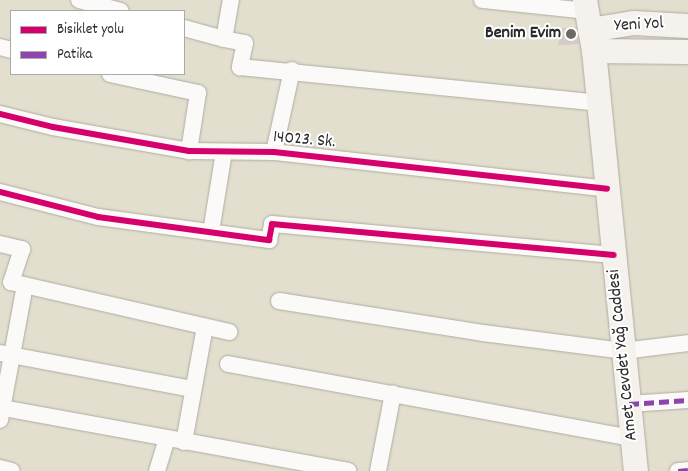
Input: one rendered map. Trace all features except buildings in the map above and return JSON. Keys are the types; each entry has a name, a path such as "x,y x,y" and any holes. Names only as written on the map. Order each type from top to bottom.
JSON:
{"main road":[{"name":"Yeni Yol","path":"589,23 688,26"},
{"path":"589,23 688,52"},
{"name":"Amet Cevdet Yağ Caddesi","path":"589,23 636,471"}],"street":[{"path":"79,0 117,10"},
{"path":"224,39 231,0"},
{"path":"482,0 589,23"},
{"path":"185,28 245,43 240,67 292,70 413,86 598,103"},
{"path":"274,152 292,70"},
{"path":"115,75 198,93 189,151"},
{"name":"14023. Sk.","path":"0,114 53,128 189,151 274,152 607,189"},
{"path":"211,232 224,152"},
{"path":"0,192 98,217 269,240 272,224 614,255"},
{"path":"0,244 22,250 11,282 228,332"},
{"path":"25,285 6,354 2,414 184,442 348,471"},
{"path":"279,301 483,333 623,351 688,343"},
{"path":"184,442 192,389 205,327"},
{"path":"6,354 192,389"},
{"path":"228,364 632,438"},
{"path":"378,471 393,393"},
{"path":"629,404 688,400"},
{"path":"157,471 168,440"},
{"path":"0,468 12,471"},
{"path":"678,471 688,470"}],"marked path":[{"path":"629,404 688,400"},
{"path":"678,471 688,470"}],"cycle path":[{"path":"0,114 53,127 189,151 274,152 607,189"},
{"path":"0,192 98,217 269,240 272,224 614,255"}],"place":[{"name":"Benim Evim","path":"571,34"}]}
